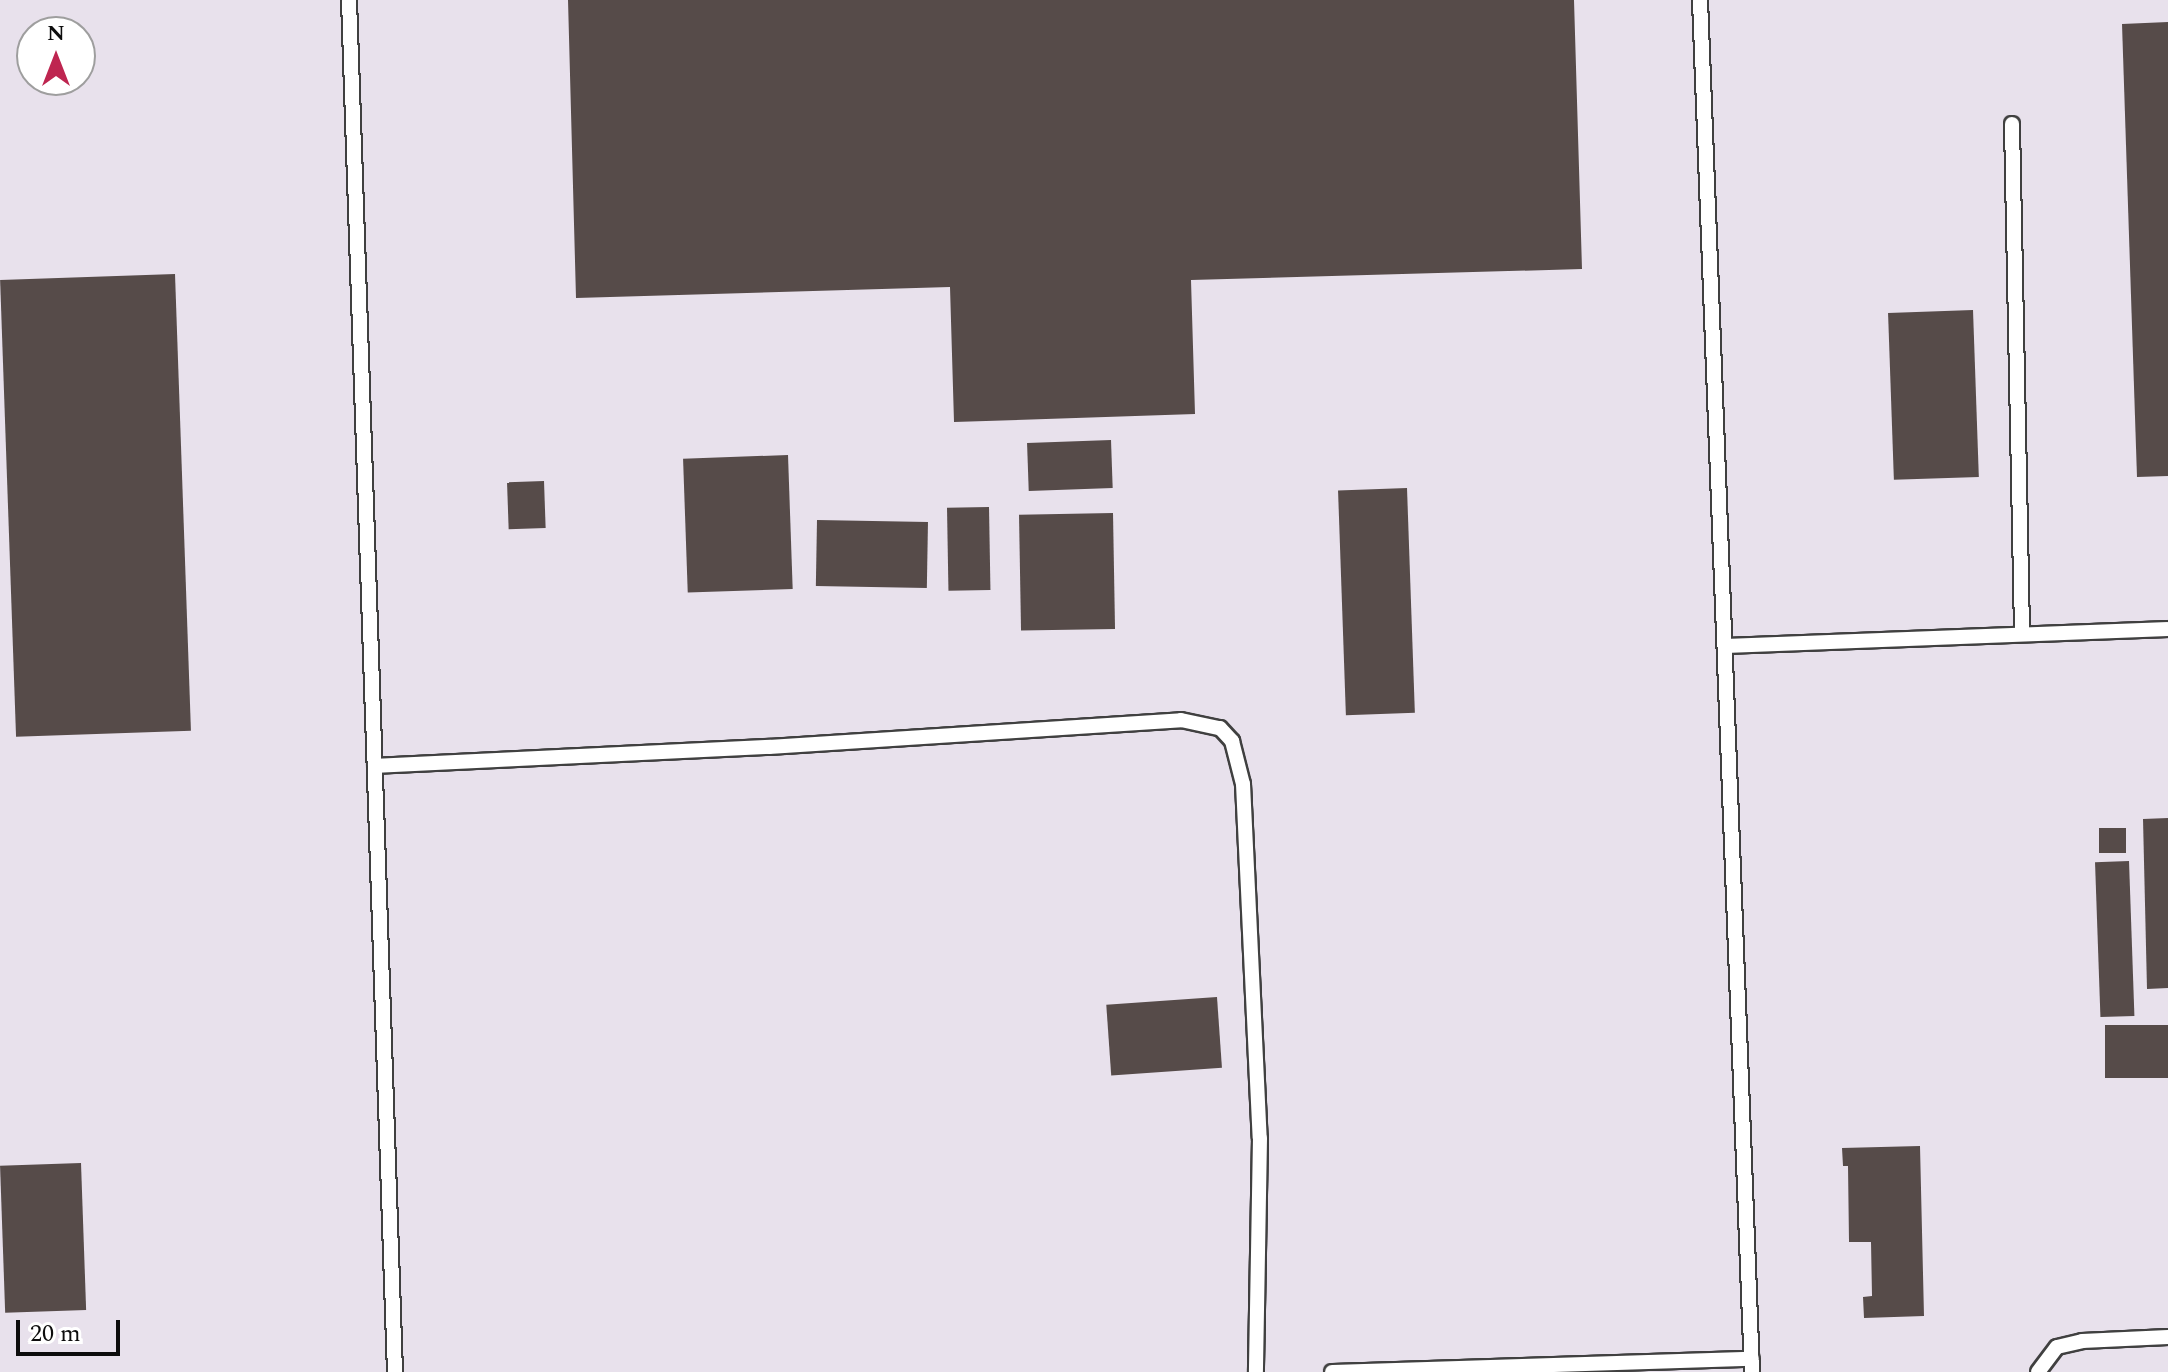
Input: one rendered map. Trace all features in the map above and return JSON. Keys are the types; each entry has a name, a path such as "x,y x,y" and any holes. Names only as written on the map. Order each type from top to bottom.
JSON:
{"lane":[{"path":"349,0 395,1372"},
{"path":"1332,1372 1752,1366 1700,0"},
{"path":"2012,124 2022,633"},
{"path":"1726,646 2168,629"},
{"path":"375,766 769,747 1181,720 1220,728 1232,741 1243,784 1260,1138 1256,1372"},
{"path":"2038,1372 2057,1347 2082,1341 2168,1337"}],"shaded area":[{"path":"0,0 2168,0 2168,1372 0,1372"}],"building":[{"path":"568,0 1574,0 1582,269 1191,280 1195,414 954,422 950,287 576,298"},
{"path":"2168,22 2168,476 2137,477 2122,24"},
{"path":"175,274 191,731 16,737 0,280"},
{"path":"1973,310 1979,477 1894,480 1888,313"},
{"path":"1111,440 1113,488 1029,491 1027,443"},
{"path":"788,455 793,589 688,593 683,459"},
{"path":"544,481 546,528 509,529 507,482"},
{"path":"1407,488 1415,713 1346,715 1338,490"},
{"path":"989,507 990,590 948,591 947,508"},
{"path":"1113,513 1115,629 1021,631 1019,515"},
{"path":"817,520 928,522 927,588 816,586"},
{"path":"2168,818 2168,988 2147,989 2143,819"},
{"path":"2099,828 2126,828 2126,853 2099,853"},
{"path":"2129,861 2134,1016 2100,1017 2095,862"},
{"path":"1217,997 1222,1068 1111,1076 1106,1005"},
{"path":"2105,1025 2168,1025 2168,1078 2105,1078"},
{"path":"1920,1146 1924,1316 1864,1318 1863,1297 1872,1296 1871,1242 1849,1242 1848,1166 1843,1166 1842,1148"},
{"path":"81,1163 86,1310 5,1313 0,1166"}]}
